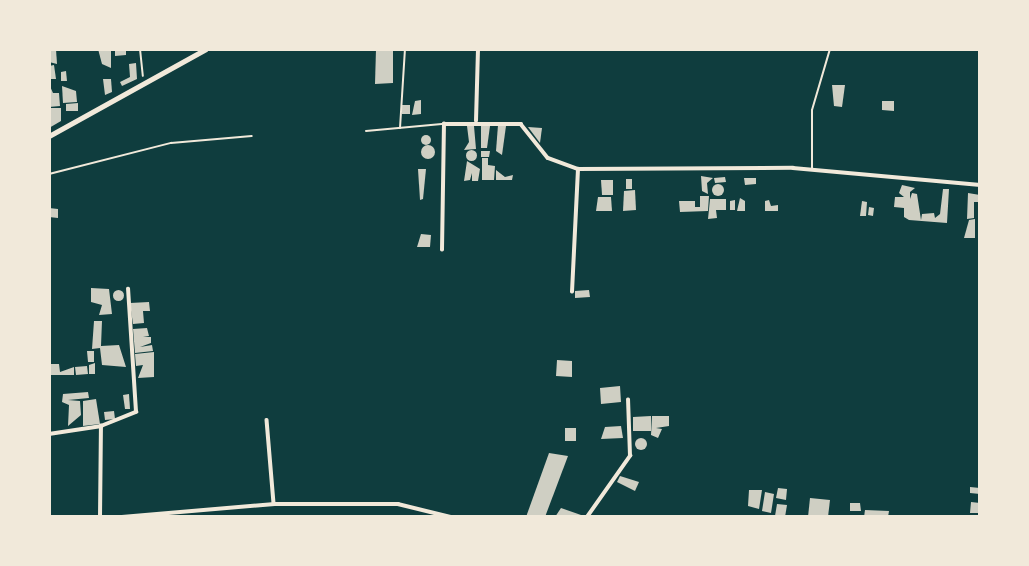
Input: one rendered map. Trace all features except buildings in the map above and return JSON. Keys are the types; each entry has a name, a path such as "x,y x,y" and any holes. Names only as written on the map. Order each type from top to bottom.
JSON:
{"main road":[{"path":"49,136 206,49"}],"street":[{"path":"476,121 478,49"},
{"path":"442,250 444,124 476,121 521,124 548,158 578,169 812,169 980,185"},
{"path":"572,292 578,169"},
{"path":"49,434 101,426 133,414 138,408 128,289"},
{"path":"587,517 630,456 628,400"},
{"path":"267,420 274,504"},
{"path":"100,517 101,426"},
{"path":"122,517 274,504 398,504 451,517"}],"lane":[{"path":"400,128 405,49"},
{"path":"812,169 812,110 830,49"},
{"path":"366,131 444,124"},
{"path":"49,174 171,143 252,136"}],"path":[{"path":"139,49 144,83"}]}
